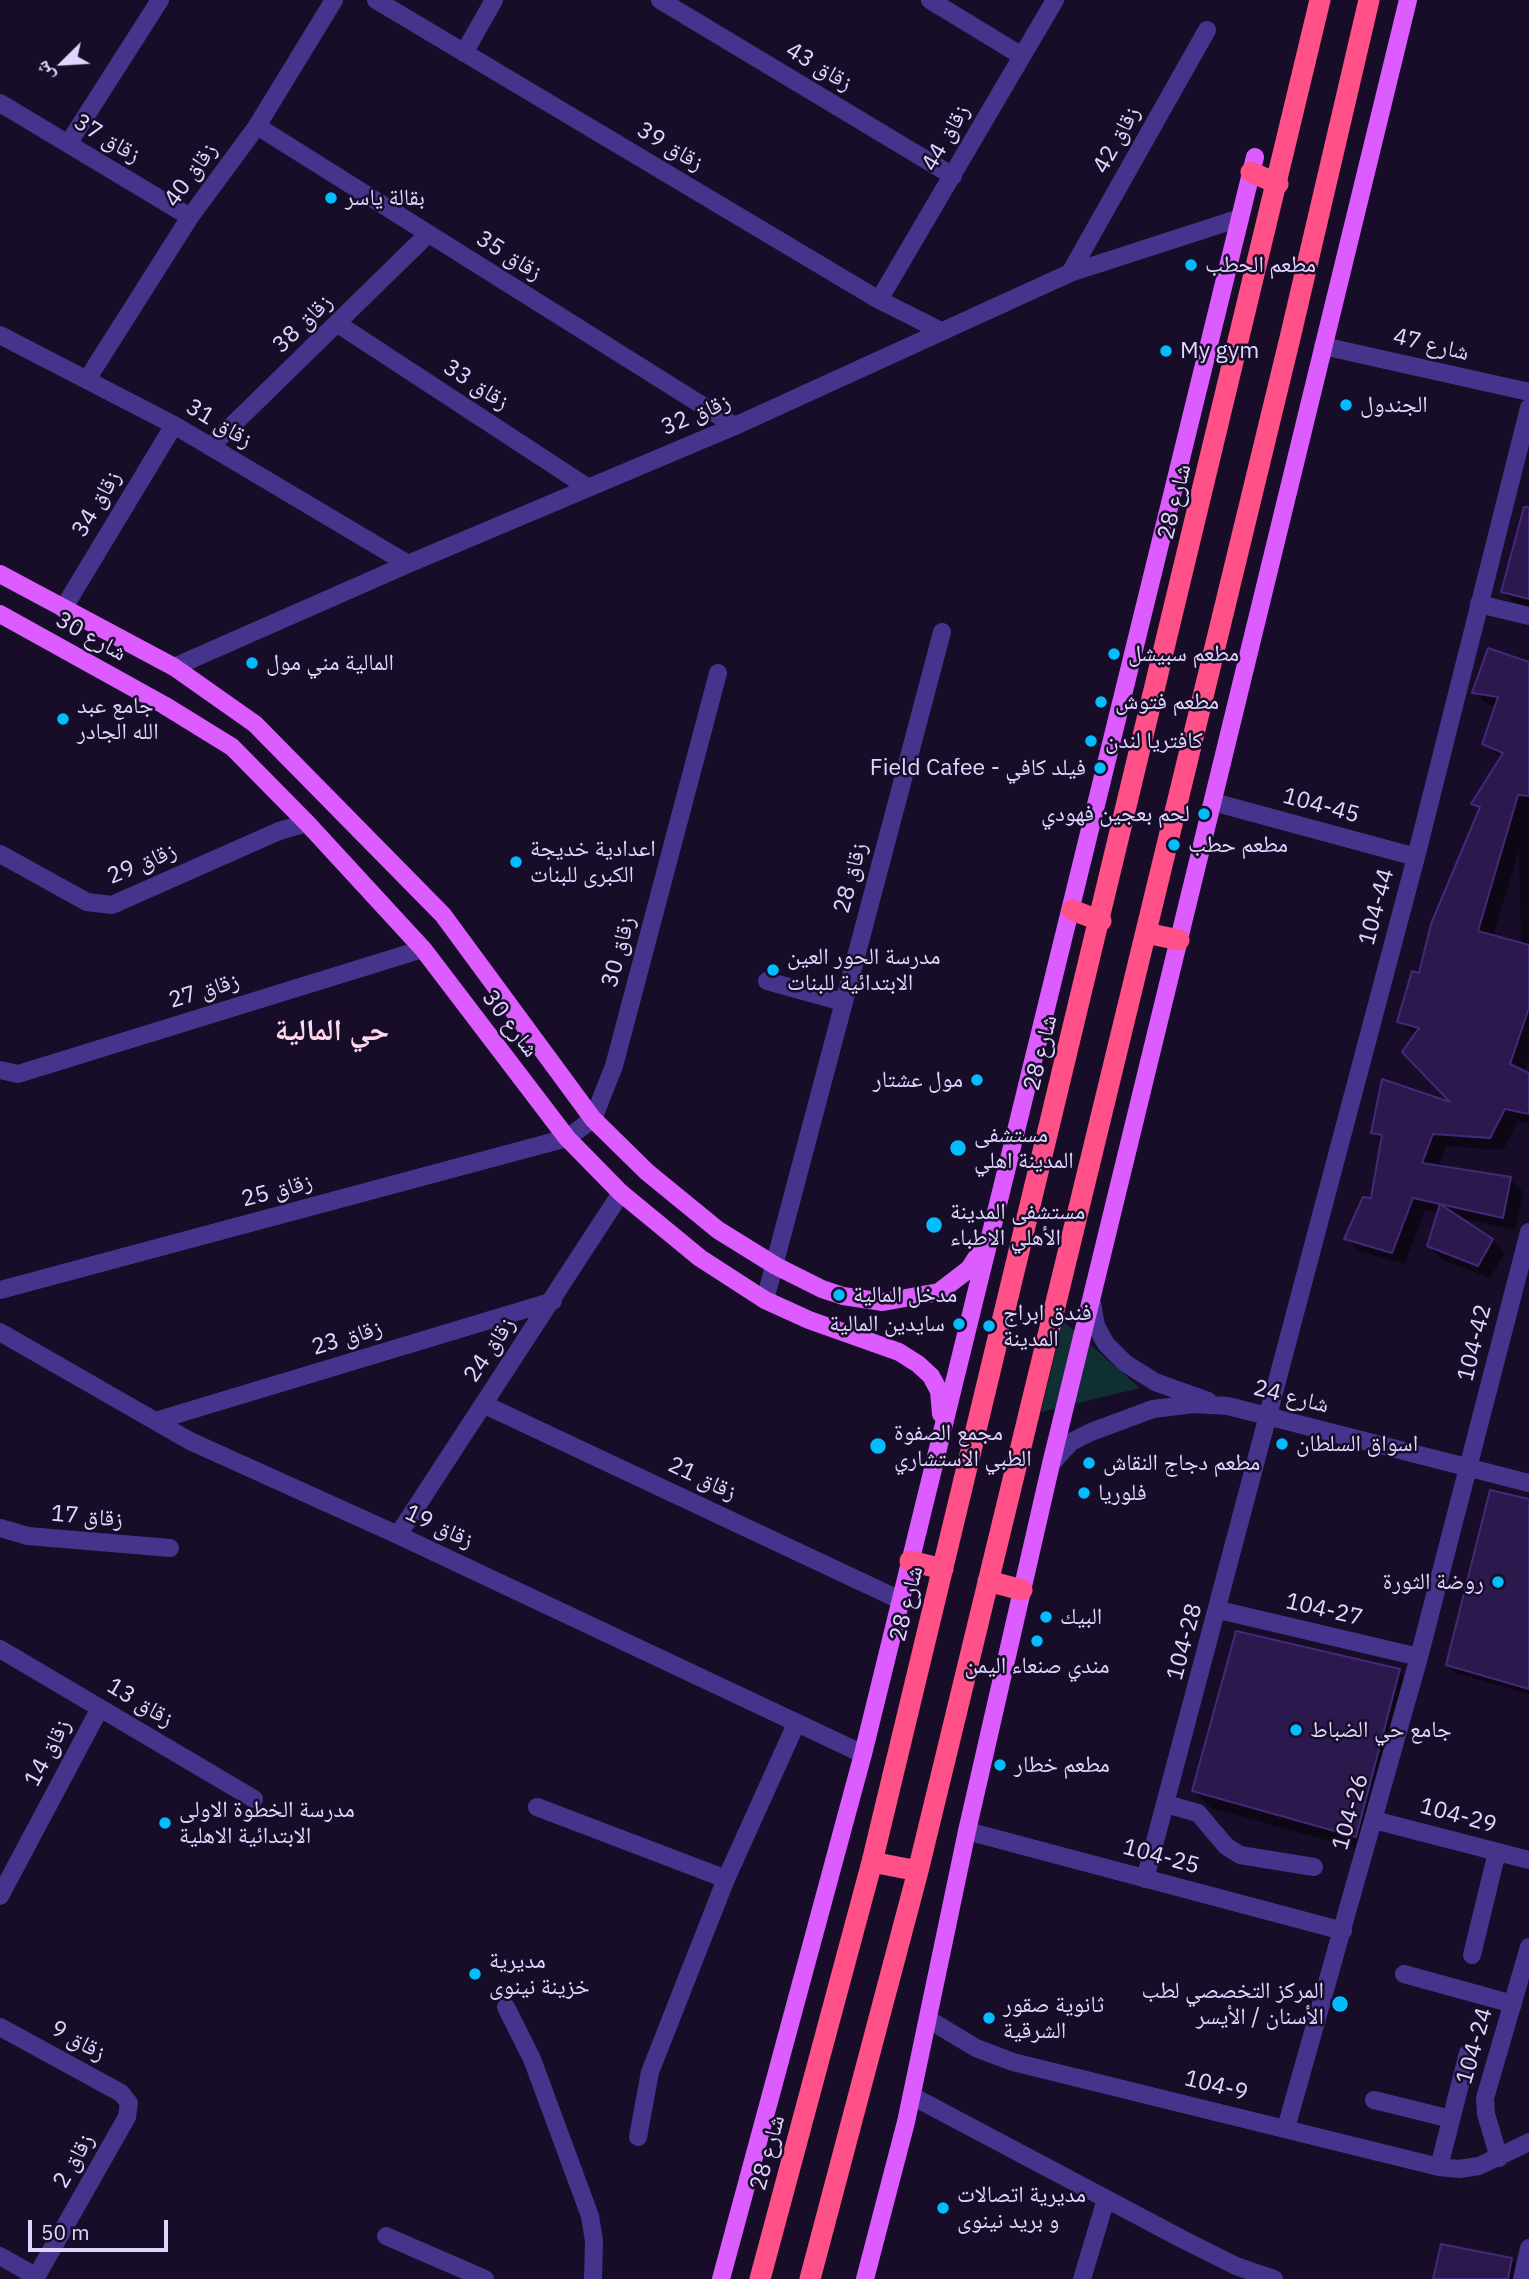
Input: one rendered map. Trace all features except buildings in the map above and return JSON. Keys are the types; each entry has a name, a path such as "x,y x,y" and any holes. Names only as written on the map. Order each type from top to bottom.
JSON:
{"highway":[{"name":"شارع 28","path":"760,2279 872,1862 1101,921 1320,0"},
{"path":"810,2279 918,1871 1369,0"},
{"path":"1253,164 1278,184"},
{"path":"1072,910 1101,921"},
{"path":"1146,933 1179,940"},
{"path":"910,1561 943,1569"},
{"path":"988,1581 1022,1590"},
{"path":"872,1862 918,1871"}],"main road":[{"path":"865,2279 912,2096 967,1831 1051,1464 1408,0"},
{"path":"721,2279 863,1754 1253,164"},
{"name":"شارع 30","path":"0,574 174,667 255,724 443,915 593,1119 696,1214 776,1266 843,1296 898,1302 939,1292 957,1281 969,1269 990,1237"},
{"name":"شارع 30","path":"0,614 164,705 232,747 307,823 423,949 567,1138 621,1193 700,1258 765,1300 808,1320 898,1352 931,1376 939,1391 941,1406 934,1465"}],"street":[{"path":"68,144 160,0"},
{"name":"زقاق 40","path":"88,378 190,217 257,126 334,0"},
{"name":"زقاق 39","path":"376,0 879,300 941,331"},
{"path":"464,53 494,0"},
{"name":"زقاق 43","path":"660,0 953,176"},
{"path":"930,0 1023,56"},
{"name":"زقاق 44","path":"879,300 1055,0"},
{"name":"زقاق 42","path":"1070,273 1207,30"},
{"name":"زقاق 37","path":"0,103 190,217"},
{"name":"زقاق 35","path":"257,126 735,426"},
{"name":"زقاق 32","path":"174,667 587,487 735,426 1070,273 1240,218"},
{"name":"زقاق 38","path":"210,447 428,234"},
{"name":"زقاق 33","path":"338,324 587,487"},
{"name":"زقاق 31","path":"0,335 88,378 174,425 408,564"},
{"name":"شارع 47","path":"1323,346 1529,392"},
{"name":"104-44","path":"1269,1417 1416,857 1529,408"},
{"name":"زقاق 34","path":"63,609 174,425"},
{"path":"1479,604 1529,616"},
{"name":"زقاق 28","path":"765,1300 942,632"},
{"name":"زقاق 30","path":"593,1119 614,1066 718,673"},
{"name":"104-45","path":"1213,802 1416,857"},
{"name":"زقاق 29","path":"0,854 87,902 112,905 279,831 307,823"},
{"name":"زقاق 27","path":"0,1070 18,1074 423,949"},
{"path":"767,981 844,1002"},
{"path":"567,1138 593,1119"},
{"name":"زقاق 25","path":"0,1290 567,1138"},
{"name":"زقاق 24","path":"398,1535 621,1193"},
{"name":"104-42","path":"1469,1468 1529,1231"},
{"name":"زقاق 23","path":"155,1421 553,1301"},
{"path":"1092,1303 1096,1326 1106,1344 1125,1363 1156,1381 1228,1406"},
{"name":"زقاق 19","path":"0,1332 190,1441 398,1535 863,1754"},
{"name":"زقاق 21","path":"483,1404 901,1600"},
{"name":"شارع 24","path":"1051,1464 1071,1442 1131,1416 1153,1409 1194,1404 1228,1406 1529,1483"},
{"name":"104-28","path":"1145,1879 1269,1417"},
{"name":"104-26","path":"1286,2128 1374,1820 1469,1468"},
{"name":"زقاق 17","path":"0,1528 28,1536 170,1548"},
{"name":"104-27","path":"1219,1610 1419,1657"},
{"name":"زقاق 13","path":"0,1649 254,1800"},
{"name":"زقاق 14","path":"0,1896 100,1708"},
{"path":"638,2137 650,2072 726,1879 796,1724"},
{"path":"1166,1804 1198,1813 1226,1846 1240,1856 1314,1867"},
{"path":"537,1807 726,1879"},
{"name":"104-29","path":"1374,1820 1529,1860"},
{"name":"104-25","path":"967,1831 1343,1931"},
{"path":"1472,1955 1497,1852"},
{"name":"104-24","path":"1499,2158 1486,2114 1485,2098 1529,1947"},
{"path":"1404,1974 1513,2004"},
{"path":"506,2007 532,2059 590,2216 594,2241 593,2279"},
{"name":"104-9","path":"928,2019 976,2048 1013,2062 1439,2167 1469,2168 1499,2158 1529,2142"},
{"name":"زقاق 9","path":"0,2027 121,2092 129,2103"},
{"path":"1439,2167 1468,2053"},
{"path":"912,2096 1236,2266 1274,2279"},
{"path":"1374,2100 1451,2119"},
{"name":"زقاق 2","path":"36,2278 127,2117 129,2103"},
{"path":"1082,2279 1106,2199"},
{"path":"386,2236 485,2279"},
{"path":"1522,2279 1529,2248"},
{"path":"0,2256 36,2278"}],"green space":[{"path":"1063,1321 1140,1388 1041,1412"}],"place":[{"name":"بقالة ياسر","path":"331,198"},
{"name":"مطعم الحطب","path":"1191,265"},
{"name":"My gym","path":"1166,351"},
{"name":"الجندول","path":"1346,405"},
{"name":"مطعم سبيشل","path":"1114,654"},
{"name":"المالية مني مول","path":"252,663"},
{"name":"مطعم فتوش","path":"1101,702"},
{"name":"جامع عبد الله الجادر","path":"63,719"},
{"name":"كافتريا لندن","path":"1091,741"},
{"name":"Field Cafee - فيلد كافي","path":"1100,768"},
{"name":"لحم بعجين فهودي","path":"1204,814"},
{"name":"مطعم حطب","path":"1174,845"},
{"name":"اعدادية خديجة الكبرى للبنات","path":"516,862"},
{"name":"مدرسة الحور العين الابتدائية للبنات","path":"773,970"},
{"name":"مول عشتار","path":"977,1080"},
{"name":"مستشفى المدينة اهلي","path":"958,1148"},
{"name":"مستشفى المدينة الأهلي الاطباء","path":"934,1225"},
{"name":"مدخل المالية","path":"839,1295"},
{"name":"سايدين المالية","path":"959,1324"},
{"name":"فندق ابراج المدينة","path":"989,1326"},
{"name":"اسواق السلطان","path":"1282,1444"},
{"name":"مجمع الصفوة الطبي الاستشاري","path":"878,1446"},
{"name":"مطعم دجاج النقاش","path":"1089,1463"},
{"name":"فلوريا","path":"1084,1493"},
{"name":"روضة الثورة","path":"1498,1582"},
{"name":"البيك","path":"1046,1617"},
{"name":"مندي صنعاء اليمن","path":"1037,1641"},
{"name":"جامع حي الضباط","path":"1296,1730"},
{"name":"مطعم خطار","path":"1000,1765"},
{"name":"مدرسة الخطوة الاولى الابتدائية الاهلية","path":"165,1823"},
{"name":"مديرية خزينة نينوى","path":"475,1974"},
{"name":"المركز التخصصي لطب الأسنان / الأيسر","path":"1340,2004"},
{"name":"ثانوية صقور الشرقية","path":"989,2018"},
{"name":"مديرية اتصالات و بريد نينوى","path":"943,2208"}],"district":[{"name":"حي المالية","path":"332,1031"}]}
